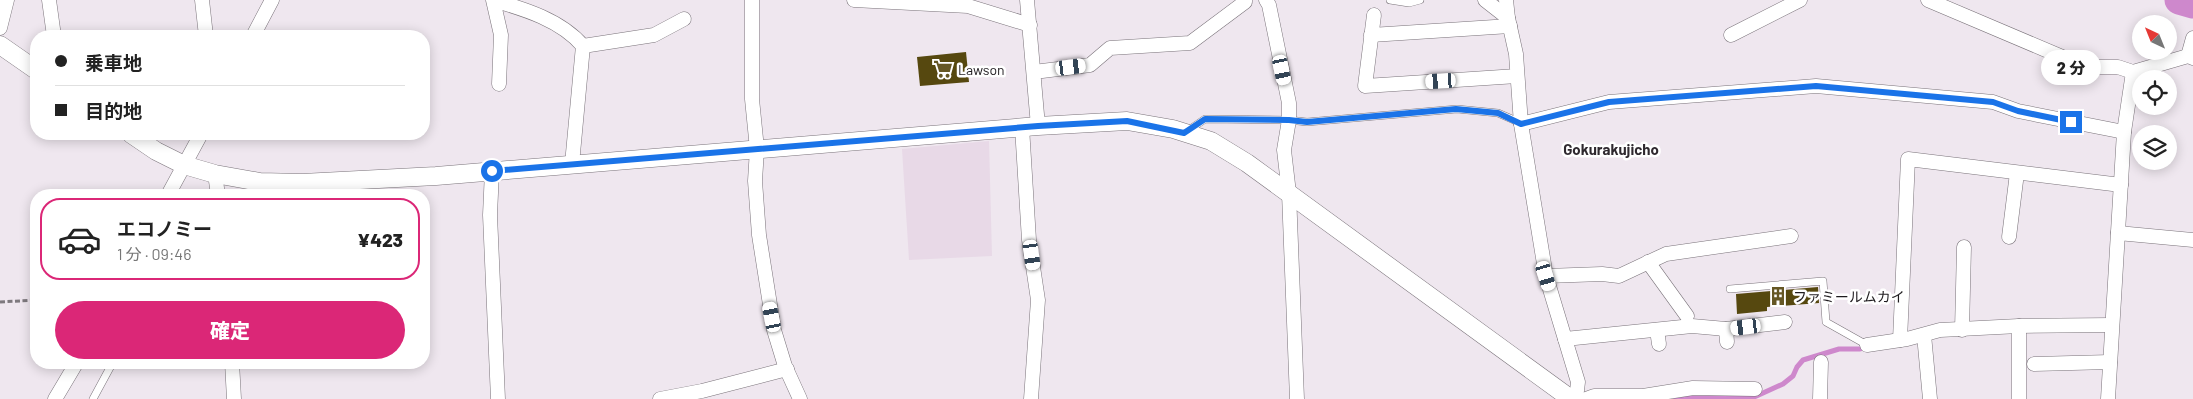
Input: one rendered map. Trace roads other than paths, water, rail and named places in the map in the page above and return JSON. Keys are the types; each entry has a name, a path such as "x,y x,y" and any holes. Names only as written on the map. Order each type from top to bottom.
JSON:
{"street":[{"path":"0,28 7,0"},
{"path":"48,0 53,30"},
{"path":"202,0 205,30"},
{"path":"255,30 272,0"},
{"path":"500,84 501,35 492,0 528,5 574,35 583,46 572,164"},
{"path":"752,0 752,99 757,148 755,182 759,235 774,330 787,369 800,399"},
{"path":"854,0 968,6 1030,25"},
{"path":"1027,0 1034,72 1030,126 1029,240 1038,300 1031,399"},
{"path":"1034,72 1090,65 1110,48 1190,43 1245,2 1245,0"},
{"path":"1266,0 1269,4 1289,103 1289,120 1284,150 1289,192 1297,399"},
{"path":"1484,0 1509,22"},
{"path":"1506,0 1516,54 1521,124 1546,276 1578,382 1576,399"},
{"path":"1731,35 1800,0"},
{"path":"1928,0 2074,62 2132,72"},
{"path":"1374,16 1365,86 1517,76"},
{"path":"583,46 655,39 684,18"},
{"path":"1371,35 1509,22"},
{"path":"2141,70 2191,57 2193,38"},
{"path":"0,45 30,66"},
{"path":"2108,399 2124,132 2132,79"},
{"path":"1521,124 1609,102 1816,86 1993,102 2018,111 2124,132"},
{"path":"140,140 156,151 184,165 215,174 260,182 302,183 492,171 1030,126 1127,121 1184,133 1211,141 1289,192 1571,399"},
{"path":"171,189 198,140"},
{"path":"1900,340 1908,160 2121,185"},
{"path":"492,171 490,215 498,399"},
{"path":"2009,237 2017,172"},
{"path":"215,174 217,189"},
{"path":"2118,233 2193,240"},
{"path":"1546,276 1602,274 1619,276 1666,254 1791,236"},
{"path":"1962,330 1964,247"},
{"path":"1648,262 1687,316"},
{"path":"1565,339 1658,337 1692,326 1726,336 1785,322"},
{"path":"1867,344 1900,340 1940,330 2019,326 2112,325"},
{"path":"2019,326 2020,399"},
{"path":"1924,334 1930,399"},
{"path":"1816,395 1821,362"},
{"path":"2034,364 2110,362"},
{"path":"55,399 73,369"},
{"path":"232,369 234,399"},
{"path":"660,399 702,391 787,369"},
{"path":"1586,399 1594,396 1643,396 1666,386 1755,389"}],"lane":[{"path":"1390,0 1409,3 1420,0"},
{"path":"1184,133 1205,119 1307,122 1456,109 1498,113 1521,124"},
{"path":"1730,289 1823,281 1826,322 1867,344"},
{"path":"93,399 109,369"}],"waterway":[{"path":"2179,0 2193,4"},
{"path":"1675,397 1752,398 1783,384 1793,376 1803,360 1839,349 1860,349"}],"place":[{"name":"Lawson","path":"943,69"},
{"name":"ファミールムカイ","path":"1778,296"}],"district":[{"name":"Gokurakujicho","path":"1611,149"}]}
